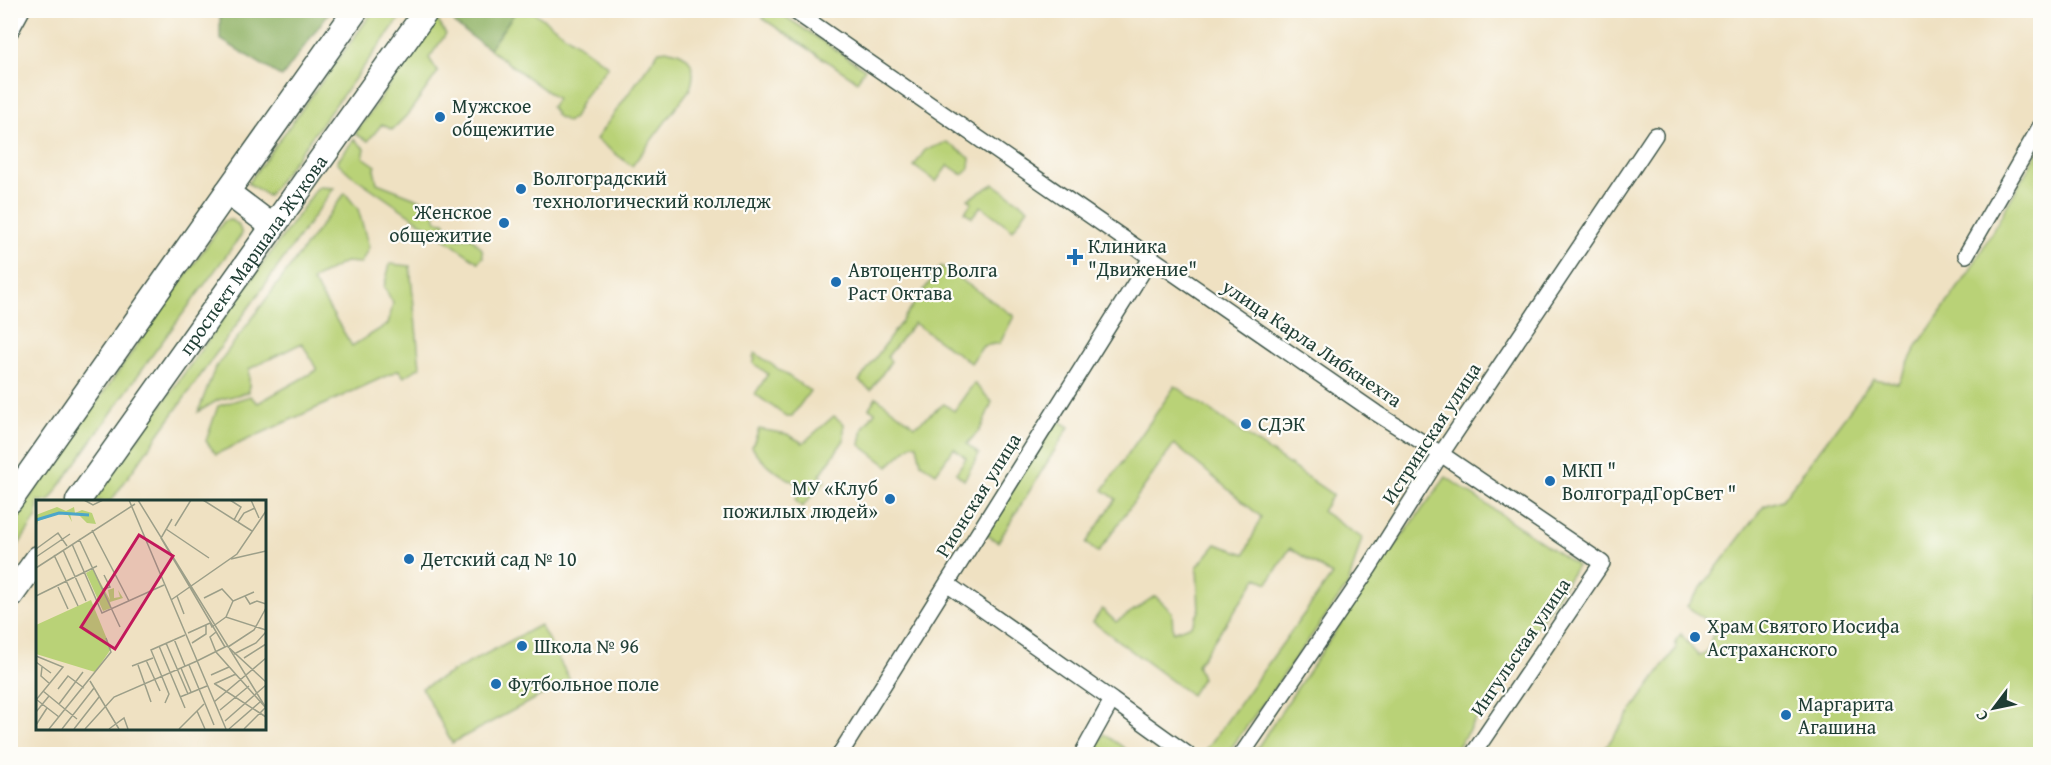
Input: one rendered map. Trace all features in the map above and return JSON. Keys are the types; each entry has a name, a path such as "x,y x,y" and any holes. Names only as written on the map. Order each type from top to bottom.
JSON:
{"highway":[{"path":"10,501 356,10"},
{"name":"проспект Маршала Жукова","path":"79,500 427,10"},
{"path":"227,192 272,226"},
{"path":"10,597 36,561"}],"street":[{"path":"10,33 22,10"},
{"name":"улица Карла Либкнехта","path":"793,10 1376,413 1602,563"},
{"path":"1966,255 2040,127"},
{"name":"Истринская улица","path":"1242,754 1369,568 1441,454 1655,135"},
{"name":"Рионская улица","path":"840,754 1151,258"},
{"name":"Ингульская улица","path":"1473,754 1602,563"},
{"path":"947,584 1187,754"},
{"path":"1082,754 1112,700"}],"green space":[{"path":"220,10 330,11 282,77 220,39"},
{"path":"374,10 405,11 268,196 248,183"},
{"path":"516,10 489,49 456,25 449,11"},
{"path":"767,10 777,11 865,69 857,81 762,18"},
{"path":"516,11 532,11 608,66 582,100 574,118 567,122 557,116 551,107 557,99 489,49"},
{"path":"436,18 446,34 429,58 438,72 408,114 392,130 382,124 368,141 355,134"},
{"path":"669,50 683,55 691,64 693,75 690,89 632,166 596,139 659,51"},
{"path":"354,139 365,149 363,157 376,166 374,170 377,183 426,202 435,210 436,221 444,222 454,238 472,238 482,249 483,257 478,262 350,174 337,162"},
{"path":"947,142 970,158 969,168 963,175 948,165 936,182 914,166 925,150"},
{"path":"2040,148 2040,754 1601,754 1676,648 1676,640 1681,634 1700,656 1707,653 1715,627 1687,606 1764,506 1782,500 1873,379 1898,383 1917,346 1969,272"},
{"path":"994,184 1028,208 1013,230 981,206 972,217 965,212 972,202 968,199"},
{"path":"318,187 334,188 112,500 93,500"},
{"path":"345,193 358,209 369,247 361,263 345,262 312,280 352,346 388,324 393,303 384,287 390,264 410,266 420,367 404,377 399,370 216,454 206,441 218,406 250,396 258,403 317,370 302,343 249,369 249,392 218,400 198,412 215,368"},
{"path":"231,220 238,224 242,234 153,354 50,500 36,500 36,518 11,556 11,524 224,221"},
{"path":"941,266 1014,316 1000,343 983,346 971,363 914,323 887,357 891,361 871,390 859,381"},
{"path":"755,353 810,391 792,416 786,416 755,394 768,374 753,363"},
{"path":"974,383 992,402 981,428 967,444 979,454 964,480 956,473 966,458 954,448 936,473 921,463 917,445 912,444 888,466 860,445 863,428 875,412 869,408 876,397 915,426 944,404 954,411"},
{"path":"1175,386 1333,495 1322,511 1362,538 1348,585 1227,754 1203,754 1332,575 1290,548 1268,583 1257,578 1197,665 1202,678 1191,695 1093,622 1102,609 1116,622 1155,596 1172,612 1173,632 1192,625 1199,611 1197,567 1216,544 1245,554 1261,517 1174,444 1098,553 1086,543 1116,499 1103,490"},
{"path":"834,416 844,424 844,440 820,475 825,481 802,507 795,500 803,487 768,466 752,447 759,429 787,434 803,443"},
{"path":"1053,417 1069,427 998,542 984,533"},
{"path":"1446,477 1577,566 1453,754 1253,754 1369,581"},
{"name":"Футбольное поле","path":"540,625 570,680 452,743 422,688"},
{"path":"1104,734 1133,754 1090,754"}],"place":[{"name":"Мужское общежитие","path":"440,117"},
{"name":"Волгоградский технологический колледж","path":"521,189"},
{"name":"Женское общежитие","path":"504,223"},
{"name":"Клиника \"Движение\"","path":"1075,257"},
{"name":"Автоцентр Волга Раст Октава","path":"836,282"},
{"name":"СДЭК","path":"1246,424"},
{"name":"МКП \" ВолгоградГорСвет \"","path":"1550,481"},
{"name":"МУ «Клуб пожилых людей»","path":"890,499"},
{"name":"Детский сад № 10","path":"409,559"},
{"name":"Храм Святого Иосифа Астраханского","path":"1695,637"},
{"name":"Школа № 96","path":"522,646"},
{"name":"Футбольное поле","path":"496,684"},
{"name":"Маргарита Агашина","path":"1786,715"}]}
